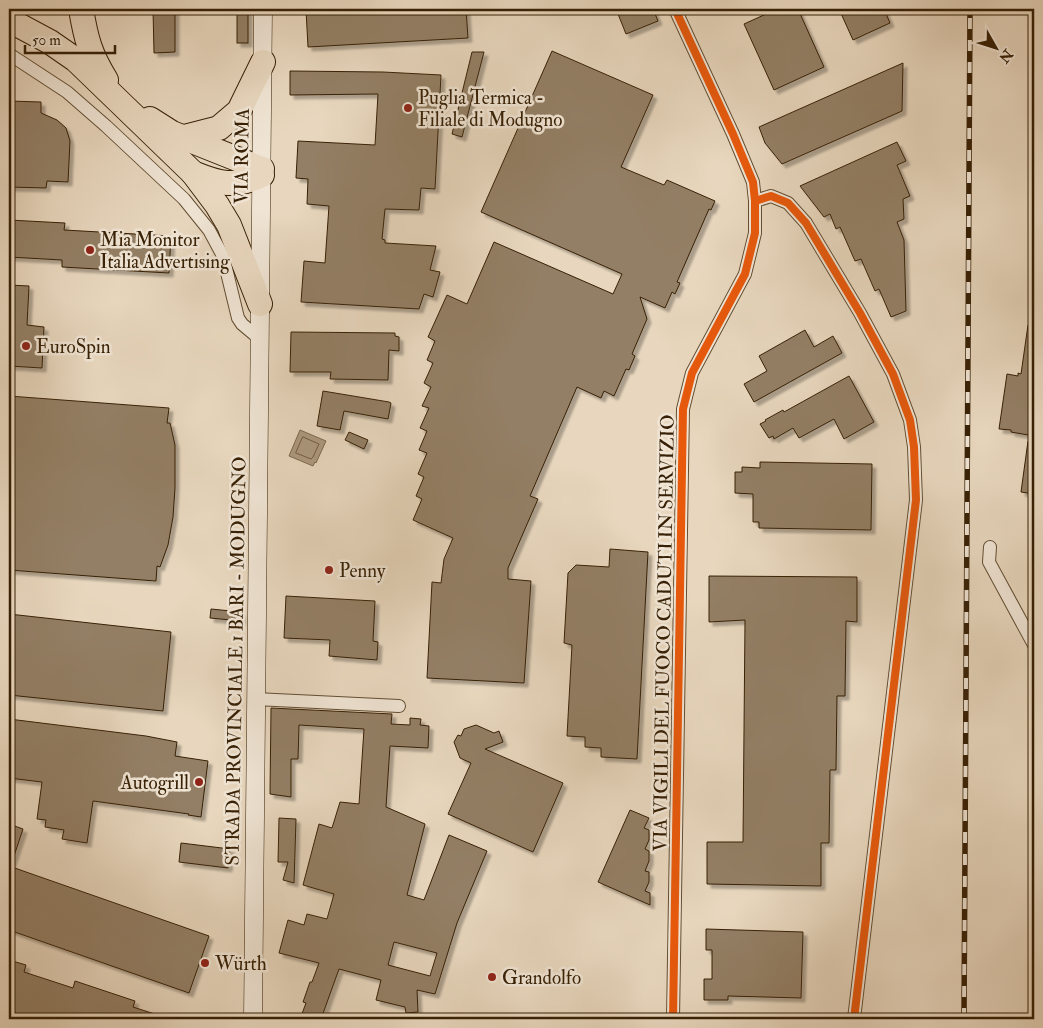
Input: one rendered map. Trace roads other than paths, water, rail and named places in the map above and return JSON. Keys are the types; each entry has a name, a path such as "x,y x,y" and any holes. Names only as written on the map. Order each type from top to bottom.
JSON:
{"highway":[{"path":"81,9 88,45 97,64 107,81 125,100 172,133 262,172"},
{"path":"9,20 50,42 76,60 193,173 217,205 229,225 260,304"},
{"path":"184,137 219,128 239,111 263,62"},
{"path":"193,173 218,183 232,184 246,182 262,172"}],"street":[{"name":"VIA ROMA","path":"260,304 263,9"},
{"name":"VIA VIGILI DEL FUOCO CADUTI IN SERVIZIO","path":"673,1019 683,409 692,373 745,274 755,232 753,182 675,9"},
{"path":"9,54 67,92 113,132 184,199 209,230 223,256 238,318 260,340"},
{"path":"755,201 772,196 788,203 806,223 860,313 893,374 910,420 914,447 915,509 854,1019"},
{"name":"STRADA PROVINCIALE 1 BARI - MODUGNO","path":"253,1019 260,304"},
{"path":"990,547 989,562 1034,645"},
{"path":"255,699 399,706"}],"water":[{"path":"300,430 326,441 313,466 289,456"}],"railway":[{"path":"964,1019 970,9"}],"place":[{"name":"Puglia Termica - Filiale di Modugno","path":"408,108"},
{"name":"Mia Monitor Italia Advertising","path":"90,250"},
{"name":"EuroSpin","path":"26,346"},
{"name":"Penny","path":"329,570"},
{"name":"Autogrill","path":"199,782"},
{"name":"Würth","path":"205,963"},
{"name":"Grandolfo","path":"492,977"}]}
